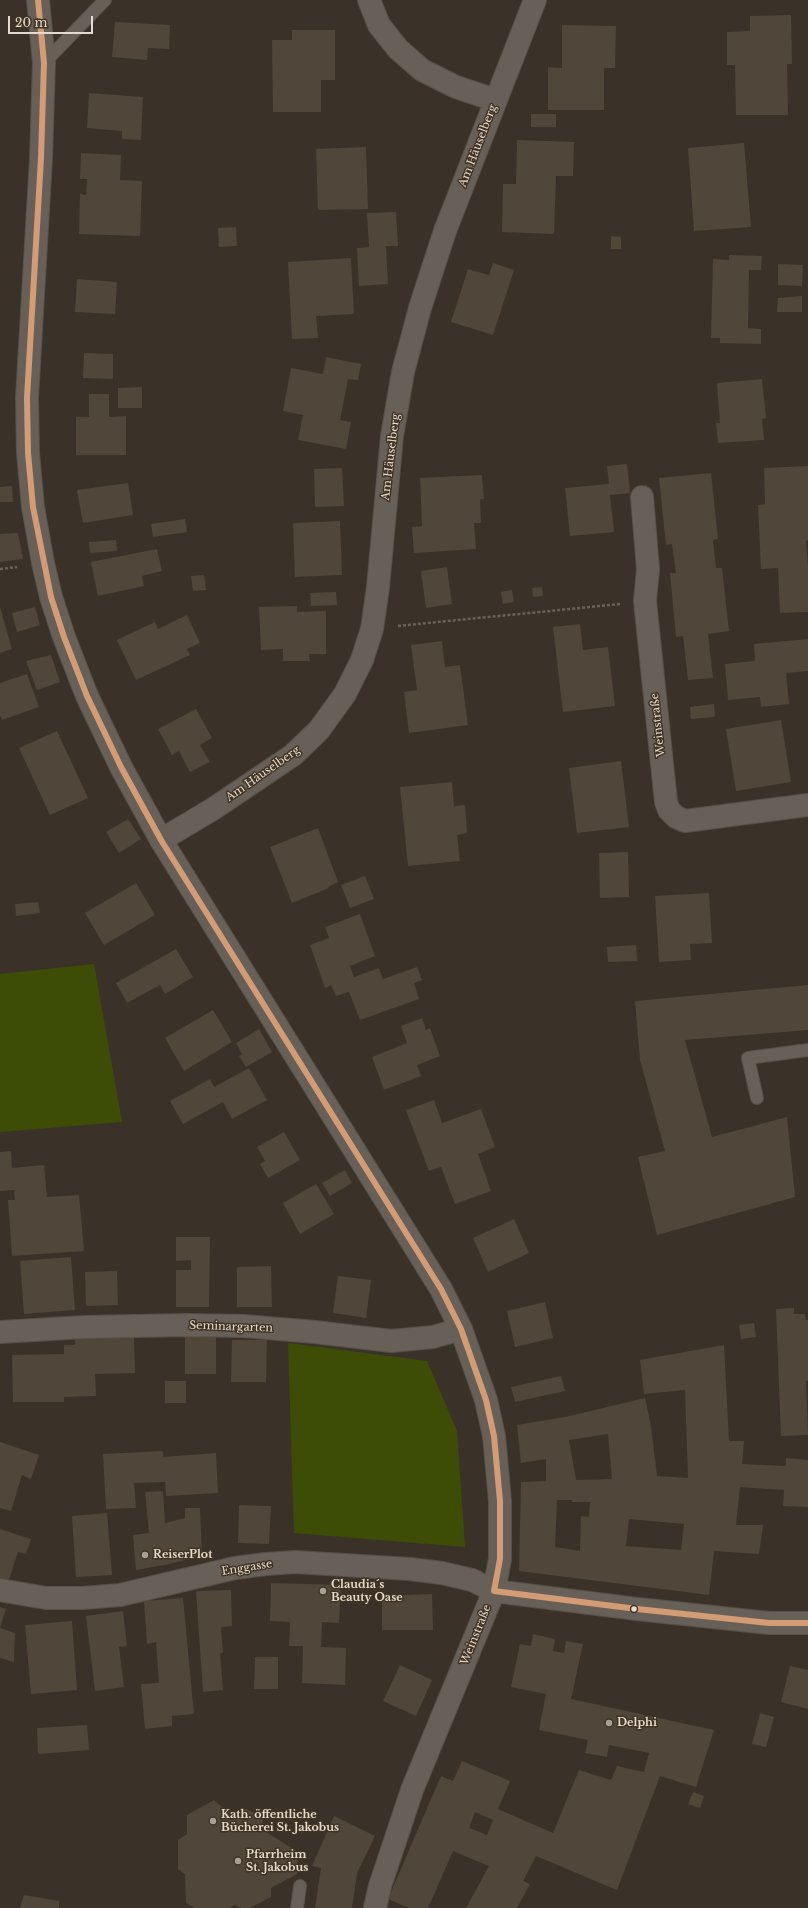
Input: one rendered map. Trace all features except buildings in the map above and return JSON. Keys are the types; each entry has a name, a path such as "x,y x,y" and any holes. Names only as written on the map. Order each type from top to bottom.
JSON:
{"street":[{"path":"38,0 44,63 41,158 27,398 28,453 33,507 43,563 64,637 87,696 121,767 161,840 441,1289 461,1329 486,1400 494,1436 500,1501 500,1559 494,1591"},
{"path":"369,0 379,25 398,49 422,70 456,87 495,100"},
{"name":"Am Häuselberg","path":"161,840 213,809 293,755 319,730 345,694 362,660 372,629 378,587 391,443 403,372 420,308 445,231 535,0"},
{"name":"Weinstraße","path":"642,497 648,569 645,601 666,802 672,814 685,821 808,805"},
{"name":"Seminargarten","path":"0,1332 85,1327 237,1326 315,1332 391,1341 433,1337 461,1329"},
{"name":"Enggasse","path":"0,1590 46,1598 83,1598 120,1595 235,1568 295,1562 442,1572 472,1580 494,1591"},
{"name":"Weinstraße","path":"375,1908 380,1886 412,1790 494,1591 652,1611 769,1623 808,1623"}],"lane":[{"path":"44,63 105,0"},
{"path":"757,1098 748,1058 808,1050"},
{"path":"297,1908 300,1886"}],"path":[{"path":"372,629 645,601"}],"green space":[{"path":"94,964 122,1122 0,1132 0,974"},
{"path":"288,1343 427,1361 457,1431 465,1547 294,1533"}],"transit line":[{"path":"38,0 44,63 41,158 27,398 28,453 33,507 51,597 64,637 87,696 121,767 161,840 441,1289 461,1329 486,1400 494,1436 500,1501 500,1559 494,1591"},
{"path":"494,1591 637,1609 769,1623 808,1623"}],"place":[{"name":"ReiserPlot","path":"145,1555"},
{"name":"Claudia´s Beauty Oase","path":"323,1591"},
{"name":"Delphi","path":"609,1723"},
{"name":"Kath. öffentliche Bücherei St. Jakobus","path":"213,1821"},
{"name":"Pfarrheim St. Jakobus","path":"238,1861"}]}
